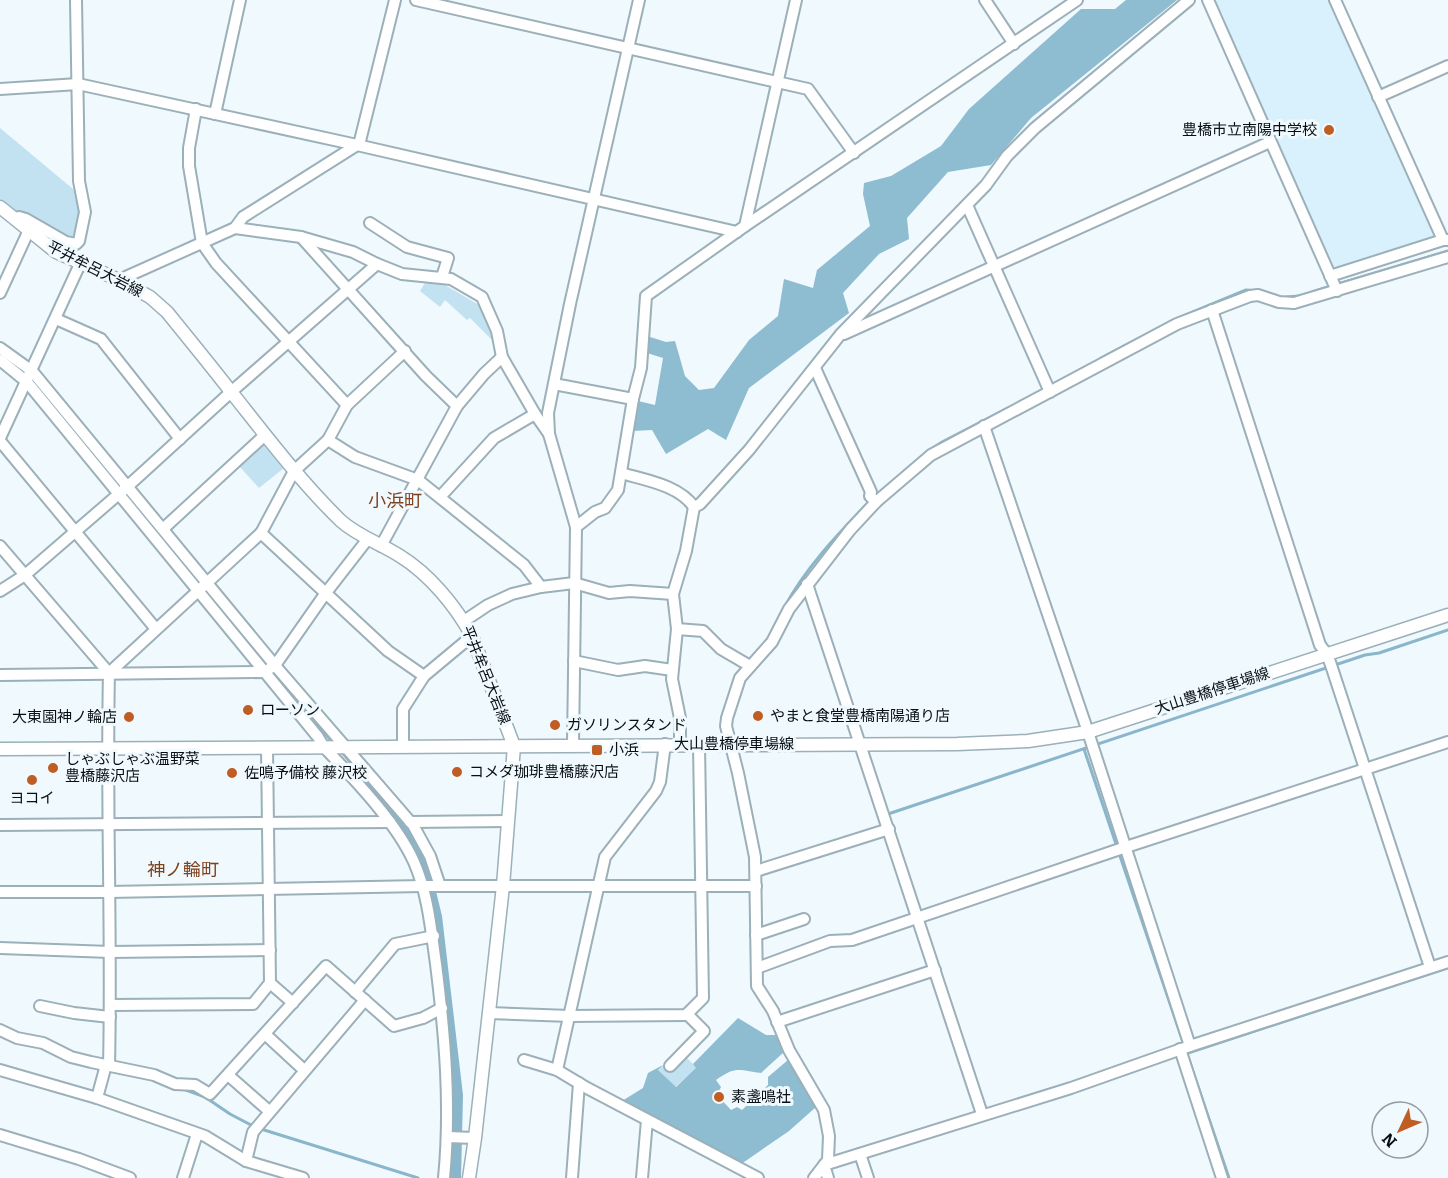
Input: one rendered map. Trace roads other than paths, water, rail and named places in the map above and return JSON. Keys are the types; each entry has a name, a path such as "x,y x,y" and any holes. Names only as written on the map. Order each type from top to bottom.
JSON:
{"main road":[{"name":"平井牟呂大岩線","path":"0,207 56,252 119,280 150,297 167,312 294,471 343,523 367,540 414,566 448,601 464,621 472,636 514,746 503,886 489,1013 470,1138 469,1178"},
{"name":"大山豊橋停車場線","path":"0,749 1090,742 1330,664 1448,615"}],"street":[{"path":"16,219 19,217 26,219 66,242 76,244 79,241 85,212 79,181 76,0"},
{"path":"215,114 240,0"},
{"path":"119,280 235,228 243,217 358,145 395,0"},
{"path":"416,0 808,89 854,153"},
{"path":"573,745 576,527 549,434 548,413 593,198 639,0"},
{"path":"741,229 796,0"},
{"path":"985,0 1014,44"},
{"path":"576,527 595,512 605,508 618,490 633,399 641,368 646,296 1077,0"},
{"path":"694,507 700,504 732,470 840,335 967,205 1007,156 1035,128 1189,0"},
{"path":"1208,0 1333,283"},
{"path":"814,1178 828,1160 829,1144 824,1110 789,1050 766,998 757,986 756,871 732,744 726,726 741,678 772,642 789,609 873,499 931,455 1048,388 1177,324 1250,296 1258,295 1287,303 1445,240 1335,0"},
{"path":"1378,98 1448,66"},
{"path":"0,89 78,84 741,229"},
{"path":"196,110 189,148 189,166 202,243 216,263 347,405"},
{"path":"840,335 1270,142"},
{"path":"967,205 1048,388"},
{"path":"370,223 407,247 448,258 442,277"},
{"path":"235,228 301,237 353,252 402,274 451,279 482,297 497,331 502,357 549,434"},
{"path":"0,293 29,230"},
{"path":"301,237 426,376 457,406"},
{"path":"1333,283 1448,257"},
{"path":"80,264 0,440 156,629"},
{"path":"0,591 25,575 75,532 377,264"},
{"path":"1212,310 1320,645 1330,664 1430,967"},
{"path":"56,319 101,339 180,439"},
{"path":"0,348 32,371 164,528 207,583 410,822 430,855 440,886"},
{"path":"109,673 261,533 294,471 328,440 347,405 405,351"},
{"path":"381,546 457,406 502,357"},
{"path":"0,360 27,382 390,822 413,860 434,936 442,1008 448,1089 444,1178"},
{"path":"815,368 873,499"},
{"path":"554,384 633,399"},
{"path":"440,497 495,438 535,414"},
{"path":"984,426 1124,848 1222,1178"},
{"path":"164,528 265,435"},
{"path":"328,440 355,457 418,480 524,565 541,586"},
{"path":"621,473 666,486 688,499 694,507 686,551 673,594 677,629 672,670 680,718 680,745"},
{"path":"261,533 388,651 424,676"},
{"path":"0,675 265,672 276,664 325,594 367,540"},
{"path":"0,546 109,673 107,748 110,1011 107,1065 97,1098"},
{"path":"464,621 488,605 512,594 541,586 574,583 609,593 630,591 673,594"},
{"path":"807,584 982,1114"},
{"path":"677,629 703,631 721,649 750,666"},
{"path":"403,746 403,709 424,676 472,636"},
{"path":"574,662 618,670 650,666 672,670"},
{"path":"757,968 830,941 852,940 918,916 1448,742"},
{"path":"557,1070 605,857 656,791 660,782 665,744"},
{"path":"489,1013 570,1016 687,1014 704,998 699,745"},
{"path":"40,1006 74,1013 254,1004 270,983 267,748"},
{"path":"410,822 508,821"},
{"path":"0,825 390,822"},
{"path":"756,871 888,829"},
{"path":"0,892 422,886 756,886"},
{"path":"756,935 804,919"},
{"path":"355,992 395,945 434,936"},
{"path":"0,948 110,952 270,950"},
{"path":"824,1165 1071,1088 1185,1048 1448,962"},
{"path":"0,1030 17,1038 43,1043 72,1057 154,1075 175,1084 195,1085 210,1094 326,966 394,1026 423,1018 442,1008"},
{"path":"777,1022 935,970"},
{"path":"270,983 293,1003"},
{"path":"246,1161 253,1132 365,1000"},
{"path":"670,1066 704,1031 687,1014"},
{"path":"265,1034 304,1070"},
{"path":"524,1060 557,1070 758,1178"},
{"path":"0,1070 97,1098 205,1136 246,1161 303,1178"},
{"path":"228,1075 269,1111"},
{"path":"572,1178 579,1083"},
{"path":"642,1178 647,1120"},
{"path":"183,1178 197,1134"},
{"path":"0,1135 80,1159 130,1178"},
{"path":"447,1137 470,1138"},
{"path":"860,1154 868,1178"},
{"path":"824,1165 828,1178"}],"waterway":[{"path":"1338,284 1448,251"},
{"path":"1312,292 1331,286"},
{"path":"1176,319 1246,290 1259,291"},
{"path":"1286,297 1300,296"},
{"path":"1101,358 1170,322"},
{"path":"927,452 1008,408"},
{"path":"125,493 268,666"},
{"path":"784,608 811,567 866,505"},
{"path":"888,814 1365,655 1379,653 1448,630"},
{"path":"273,671 334,744"},
{"path":"1084,749 1117,847"},
{"path":"341,751 375,792"},
{"path":"1119,853 1229,1178"},
{"path":"1188,1053 1448,968"},
{"path":"155,1081 168,1086"},
{"path":"186,1090 205,1097 251,1125"},
{"path":"261,1129 418,1178"}],"place":[{"name":"豊橋市立南陽中学校","path":"1329,130"},
{"name":"ローソン","path":"248,710"},
{"name":"やまと食堂豊橋南陽通り店","path":"758,716"},
{"name":"大東園神ノ輪店","path":"129,717"},
{"name":"ガソリンスタンド","path":"555,725"},
{"name":"小浜","path":"597,750"},
{"name":"しゃぶしゃぶ温野菜 豊橋藤沢店","path":"53,768"},
{"name":"コメダ珈琲豊橋藤沢店","path":"457,772"},
{"name":"佐鳴予備校 藤沢校","path":"232,773"},
{"name":"ヨコイ","path":"32,780"},
{"name":"素盞鳴社","path":"719,1097"}],"district":[{"name":"小浜町","path":"395,501"},
{"name":"神ノ輪町","path":"183,870"}]}
